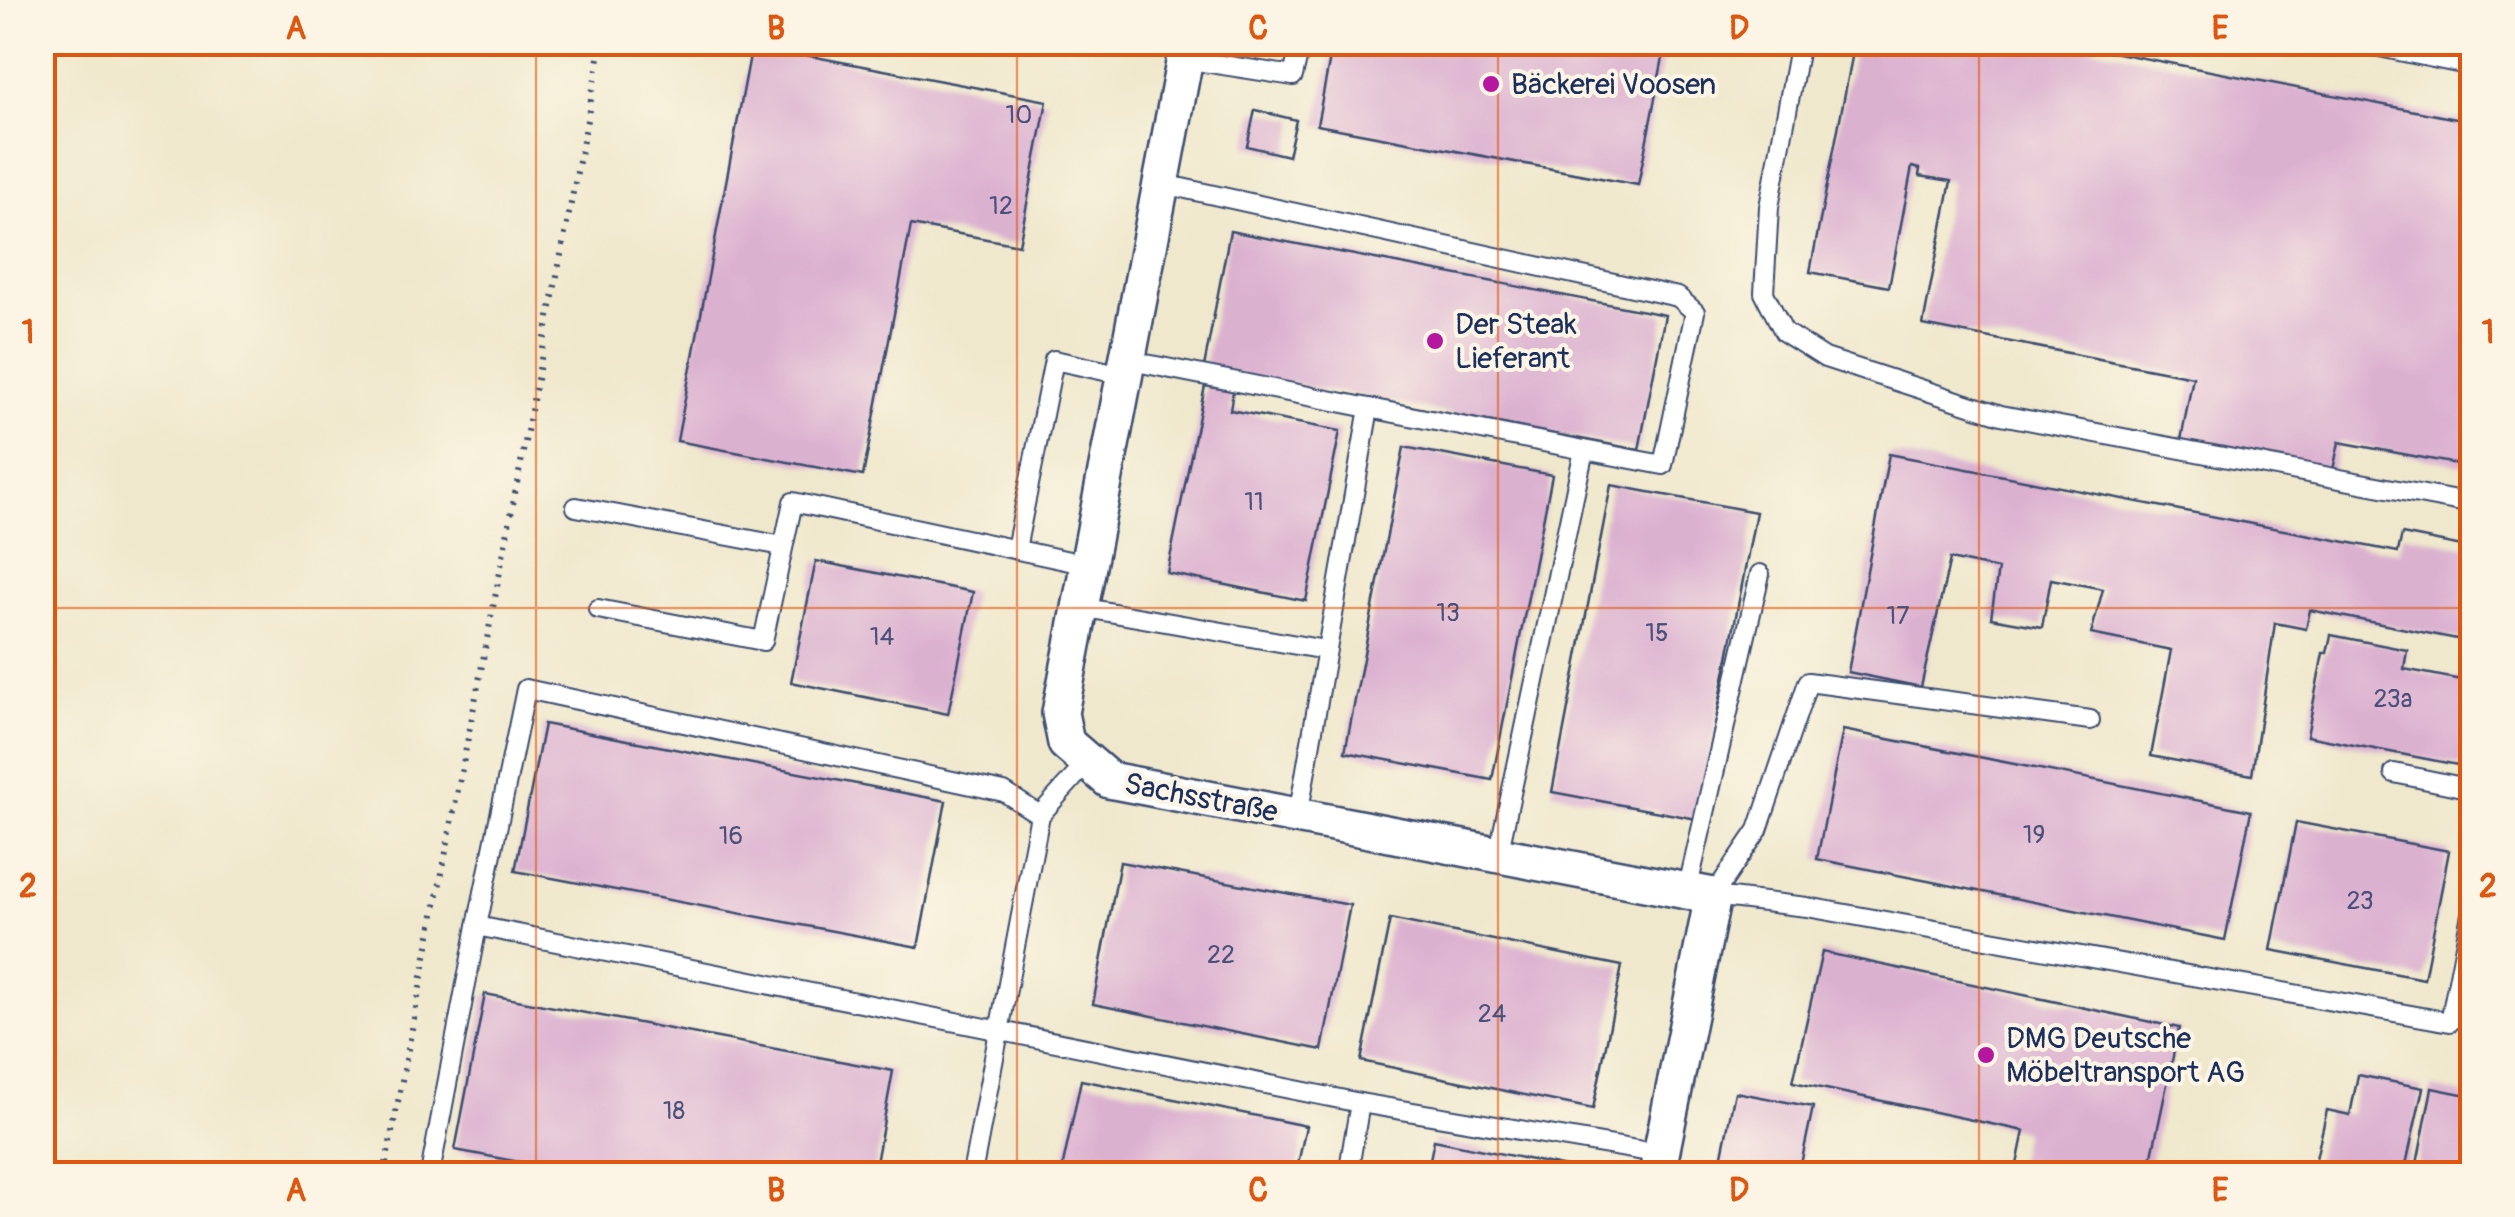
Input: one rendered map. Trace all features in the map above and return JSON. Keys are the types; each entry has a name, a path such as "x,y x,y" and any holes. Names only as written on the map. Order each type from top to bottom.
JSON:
{"street":[{"name":"Sachsstraße","path":"1186,51 1060,713 1066,744 1109,780 1700,894"},
{"path":"1659,1164 1700,894"}],"lane":[{"path":"1186,51 1292,76 1301,42"},
{"path":"1800,42 1769,207 1764,293 1784,332 1824,358 2001,414 2472,504"},
{"path":"2355,42 2472,66"},
{"path":"1016,549 1054,360 1370,408 1664,465 1695,312 1678,297 1158,183"},
{"path":"1298,816 1370,408"},
{"path":"1498,854 1584,450"},
{"path":"598,609 763,641 792,502 1088,564"},
{"path":"576,507 783,546"},
{"path":"1700,894 1760,574"},
{"path":"1080,607 1325,650"},
{"path":"1700,894 1758,830 1808,682 2090,720"},
{"path":"430,1174 526,689 1004,792 1040,815"},
{"path":"972,1174 1040,815 1086,764"},
{"path":"2394,773 2472,789"},
{"path":"1700,894 1807,907 2450,1022 2472,908"},
{"path":"477,926 1659,1164"},
{"path":"1348,1174 1360,1103"}],"path":[{"path":"384,1174 602,42"}],"building":[{"name":"Bäckerei Voosen","path":"1333,42 1666,42 1638,185 1317,125"},
{"path":"1855,42 2061,42 2472,122 2472,467 2339,442 2333,470 2181,440 2193,377 1923,325 1951,181 1919,176 1920,169 1912,167 1889,287 1810,272"},
{"path":"752,45 1047,101 1019,245 911,225 863,476 677,441"},
{"path":"1255,110 1296,120 1288,156 1247,146"},
{"name":"Der Steak Lieferant","path":"1230,231 1665,315 1639,450 1204,367"},
{"path":"1205,386 1233,391 1230,410 1340,431 1306,601 1167,573"},
{"path":"1404,447 1552,475 1492,780 1345,752"},
{"path":"1889,454 2398,552 2402,534 2472,548 2472,642 2310,610 2306,629 2275,623 2252,775 2151,756 2171,650 2091,634 2103,589 2051,579 2042,627 1991,618 1998,569 1950,559 1921,687 1848,672"},
{"path":"1611,485 1756,512 1697,819 1552,792"},
{"path":"816,561 973,592 948,714 791,682"},
{"path":"2331,635 2407,650 2404,669 2472,682 2472,716 2463,766 2307,736 2323,653 2327,653"},
{"path":"544,724 946,801 918,947 515,871"},
{"path":"1843,730 2251,811 2225,940 1817,859"},
{"path":"2296,822 2449,851 2424,979 2271,950"},
{"path":"1120,862 1350,905 1322,1050 1093,1004"},
{"path":"1390,919 1622,966 1593,1109 1361,1061"},
{"name":"DMG Deutsche Möbeltransport AG","path":"1822,952 2179,1028 2148,1174 2015,1174 2024,1131 1793,1082"},
{"path":"485,994 893,1071 874,1174 584,1174 455,1150"},
{"path":"2358,1075 2423,1088 2404,1174 2313,1172 2327,1110 2350,1115"},
{"path":"1081,1080 1306,1126 1296,1174 1061,1174"},
{"path":"2432,1088 2472,1096 2472,1174 2415,1174"},
{"path":"1735,1092 1813,1107 1799,1174 1718,1174"},
{"path":"1434,1140 1581,1170 1580,1174 1427,1174"}],"place":[{"name":"Bäckerei Voosen","path":"1491,84"},
{"name":"Der Steak Lieferant","path":"1435,341"},
{"name":"DMG Deutsche Möbeltransport AG","path":"1986,1055"}]}
